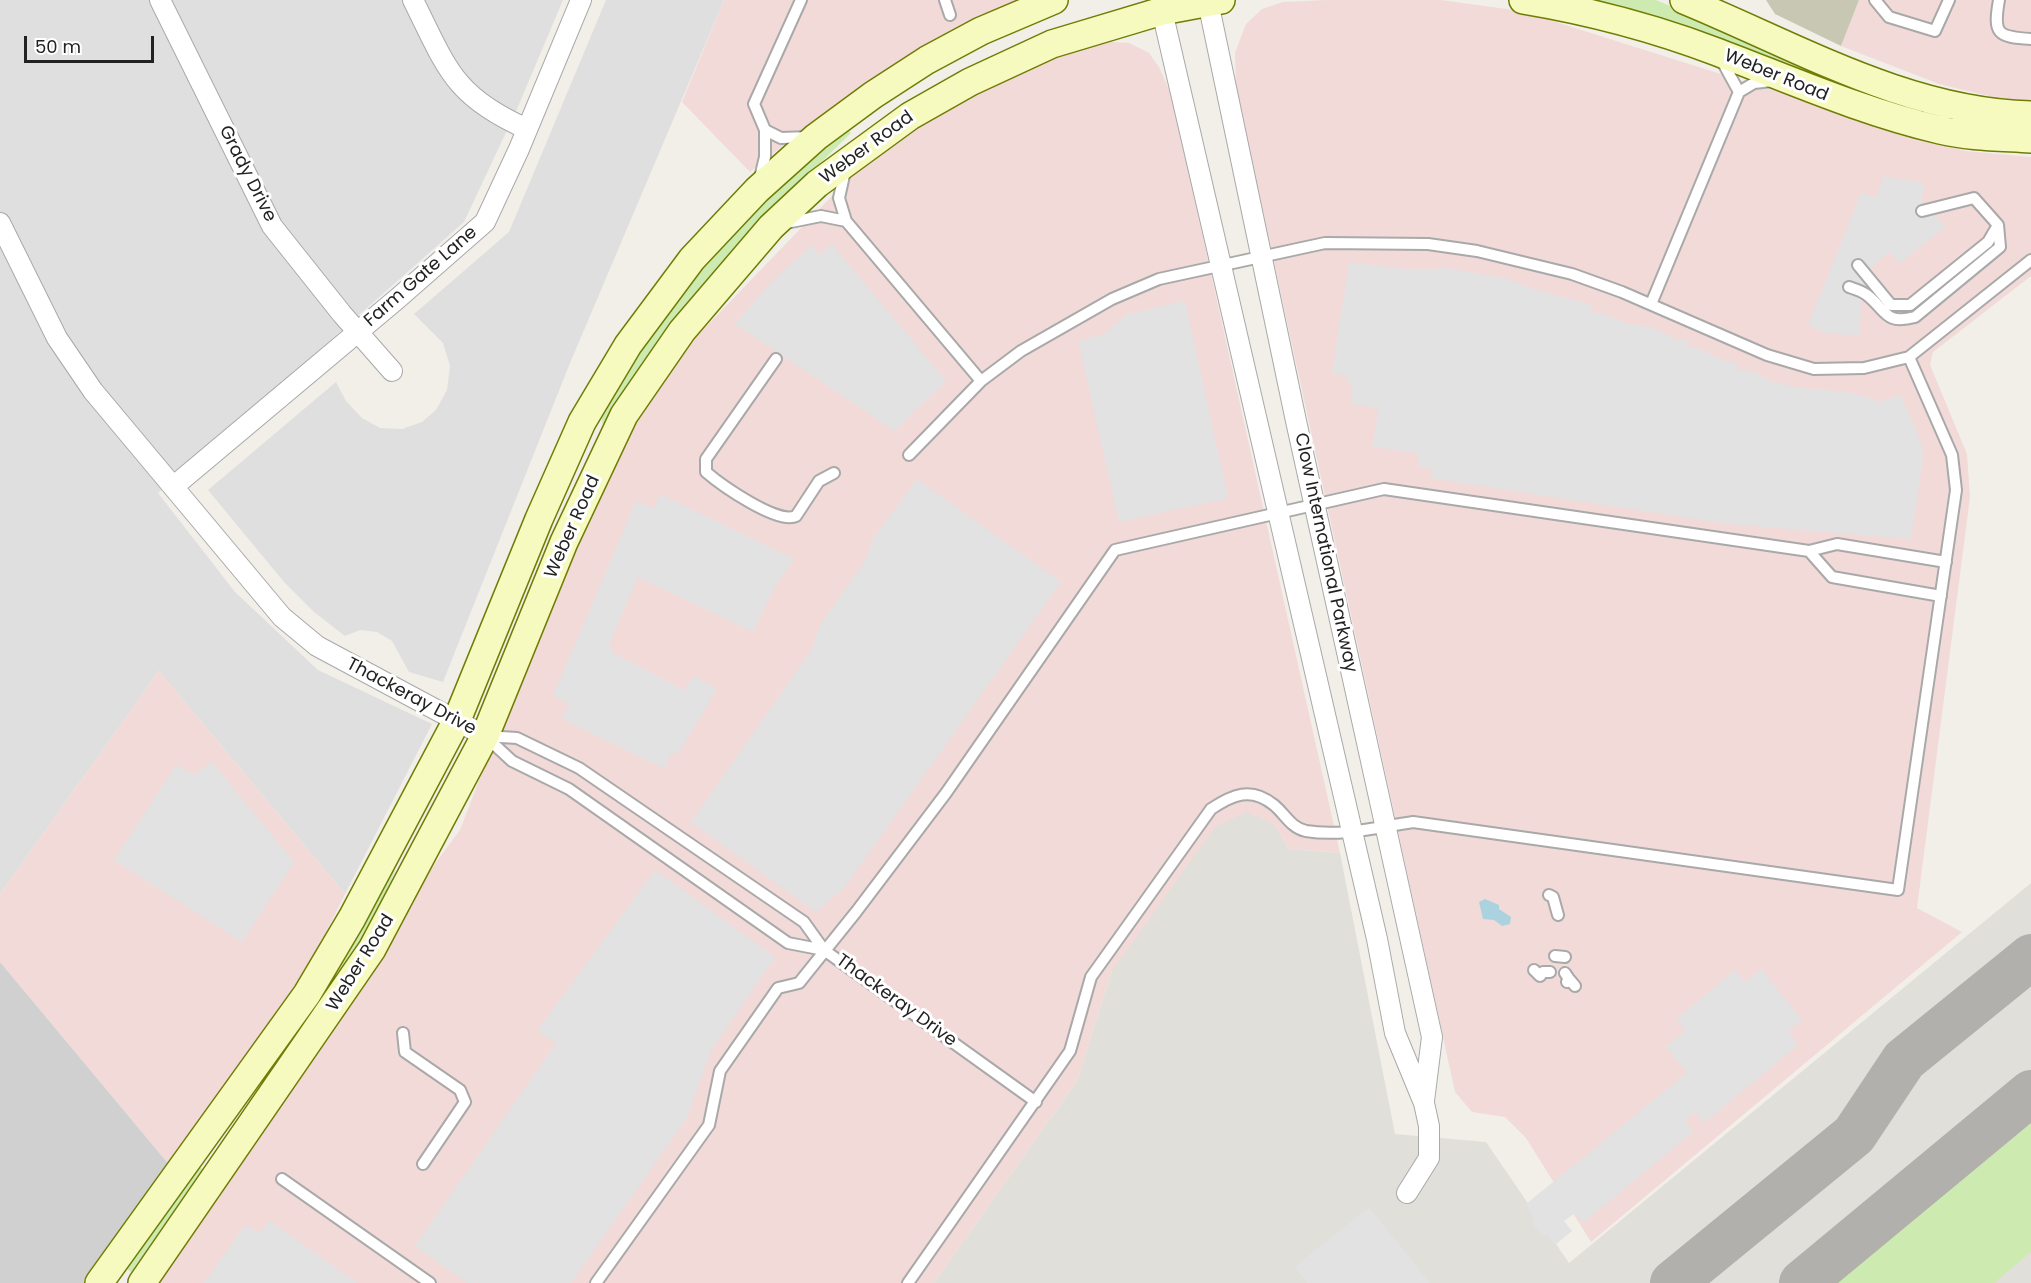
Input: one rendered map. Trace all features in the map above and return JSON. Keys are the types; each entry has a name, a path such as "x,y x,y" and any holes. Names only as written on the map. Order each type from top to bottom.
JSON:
{"main road":[{"name":"Weber Road","path":"99,1283 307,994 352,918 457,720 539,519 591,405 628,345 692,259 757,190 816,137 873,95 927,60 981,31 1054,0"},
{"name":"Weber Road","path":"1523,0 1606,17 1715,51 1844,103 1942,131 2031,139"},
{"name":"Weber Road","path":"1684,0 1875,82 1968,109 2031,115"},
{"name":"Weber Road","path":"142,1283 372,949 485,736 564,542 624,415 682,331 771,227 817,184 861,149 910,116 970,82 1052,44 1161,6 1212,1"}],"street":[{"name":"Grady Drive","path":"160,0 272,226 357,332 392,371"},
{"path":"413,0 446,66 461,88 481,106 527,129"},
{"name":"Farm Gate Lane","path":"173,487 484,222 527,129 581,0"},
{"name":"Clow International Parkway","path":"1212,1 1261,255 1314,505 1432,1037 1424,1103"},
{"name":"Clow International Parkway","path":"1161,6 1352,831 1395,1033 1424,1103 1429,1126 1429,1158 1407,1193"},
{"name":"Thackeray Drive","path":"0,223 57,338 93,391 282,616 317,646 485,736"}],"lane":[{"path":"757,190 765,157 765,130 754,104 801,0"},
{"path":"945,0 950,15"},
{"path":"1875,0 1889,17 1935,31 1949,0"},
{"path":"1999,0 1995,21 1998,31 2004,36 2031,39"},
{"path":"1715,51 1739,92"},
{"path":"1651,304 1739,92 1754,83 1788,80"},
{"path":"765,130 781,138 816,137"},
{"path":"861,149 845,171 841,184 839,198 846,221 981,381"},
{"path":"1849,287 1866,293 1885,315 1899,321 1915,317 2000,247 1998,225 1974,198 1922,211"},
{"path":"771,227 821,216 846,221"},
{"path":"1858,265 1891,305 1910,304 1988,242 1998,225"},
{"path":"909,455 981,381 1021,351 1112,299 1159,279 1261,255 1325,243 1428,244 1477,251 1572,274 1651,304 1767,355 1814,369 1864,368 1909,357 2031,260"},
{"path":"908,1283 1070,1051 1091,977 1211,809 1232,795 1256,796 1274,805 1287,820 1304,831 1352,831 1413,822 1898,890 1956,490 1952,455 1909,357"},
{"path":"776,359 706,459 706,472 781,518 790,519 796,516 819,481 834,472"},
{"path":"597,1283 710,1125 720,1071 778,988 800,983 946,793 1115,550 1384,489 1809,551 1837,544 1946,562"},
{"path":"1809,551 1832,577 1941,596"},
{"path":"485,736 517,738 579,768 804,922 824,950"},
{"name":"Thackeray Drive","path":"485,736 512,761 569,789 788,943 824,950 1035,1102"},
{"path":"1549,895 1552,897 1558,915"},
{"path":"1534,970 1540,976 1547,970 1550,972"},
{"path":"1565,973 1567,982 1573,982 1575,986"},
{"path":"403,1033 405,1052 460,1090 465,1102 423,1164"},
{"path":"282,1179 430,1283"}],"shaded area":[{"path":"0,0 563,0 517,109 464,222 158,493 235,592 318,670 432,724 345,894 159,671 0,894"},
{"path":"606,0 724,0 570,363 443,682 409,672 392,641 377,632 360,630 345,636 314,612 284,582 208,490 336,382 346,401 362,418 380,428 402,429 422,422 436,410 447,390 450,366 443,343 414,314 509,232"},
{"path":"724,0 1024,0 893,66 815,120 750,172 682,102"},
{"path":"1441,0 1521,11 1965,151 2031,157 2031,276 1933,352 1930,365 1967,454 1970,497 1917,908 1962,932 1591,1242 1526,1138 1505,1117 1472,1112 1455,1092 1236,88 1235,53 1246,24 1262,9 1283,2"},
{"path":"1766,0 1859,0 1841,46 1775,14"},
{"path":"1859,0 2031,0 2031,100 2005,100 1939,84 1841,46"},
{"path":"1112,42 1129,43 1149,53 1159,67 1171,94 1340,853 1289,849 1275,825 1112,971 1077,1081 934,1283 154,1283 414,892 460,830 519,676 625,437 655,388 697,336 855,172 920,125 1005,79 1077,49"},
{"path":"1883,176 1924,183 1921,199 1945,227 1900,263 1889,252 1869,269 1861,302 1860,335 1828,334 1808,325 1861,193 1877,198"},
{"path":"832,244 946,381 895,431 735,324 774,279 812,245 819,255"},
{"path":"1349,262 1410,270 1446,268 1508,279 1530,288 1592,305 1591,312 1628,324 1654,328 1676,339 1689,341 1688,347 1700,349 1722,360 1738,363 1737,370 1752,371 1773,382 1799,388 1847,392 1882,402 1900,394 1920,439 1923,457 1911,539 1727,524 1431,478 1432,469 1419,467 1418,453 1373,447 1378,408 1351,404 1352,389 1344,375 1332,373"},
{"path":"1185,301 1228,498 1119,522 1078,341 1104,334 1125,315"},
{"path":"917,479 1061,582 844,888 816,912 691,822 812,649 820,625 865,561 874,537"},
{"path":"660,494 794,559 773,590 753,632 638,577 609,645 615,654 684,690 694,676 717,689 680,751 670,755 665,769 562,719 569,704 553,696 636,501 654,509"},
{"path":"159,671 345,894 295,994 171,1167 0,962 0,894"},
{"path":"211,761 294,862 242,942 114,860 176,765 195,775"},
{"path":"1247,812 1275,825 1289,849 1340,853 1395,1134 1486,1142 1569,1263 2031,883 2031,1283 934,1283 1077,1081 1112,971 1215,827"},
{"path":"655,870 775,957 712,1049 686,1119 571,1283 467,1283 415,1246 556,1043 537,1031"},
{"path":"0,962 171,1167 88,1283 0,1283"},
{"path":"1761,969 1802,1020 1788,1032 1798,1045 1704,1123 1695,1112 1685,1120 1693,1132 1583,1223 1575,1213 1564,1221 1572,1231 1555,1245 1546,1234 1543,1237 1531,1221 1534,1218 1526,1204 1687,1073 1666,1047 1685,1031 1676,1019 1735,970 1745,982"},
{"path":"1369,1207 1430,1283 1307,1283 1294,1267"},
{"path":"269,1220 357,1283 204,1283 245,1225 260,1233"}],"green space":[{"path":"1579,0 1656,0 1904,103 1902,110"},
{"path":"847,128 851,133 806,177 605,425 602,423 607,403 621,375 670,306 766,196 795,169"},
{"path":"393,869 395,871 374,922 339,971 336,969"},
{"path":"2031,1107 2031,1252 1994,1283 1825,1283"},
{"path":"199,1167 203,1169 173,1221 135,1275 127,1269"}],"water":[{"path":"1485,899 1499,905 1499,909 1511,917 1510,924 1502,926 1494,920 1483,919 1479,902"}],"taxiway":[{"path":"1673,1283 1854,1135 1904,1060 2031,957"},
{"path":"1802,1283 2031,1093"}]}
